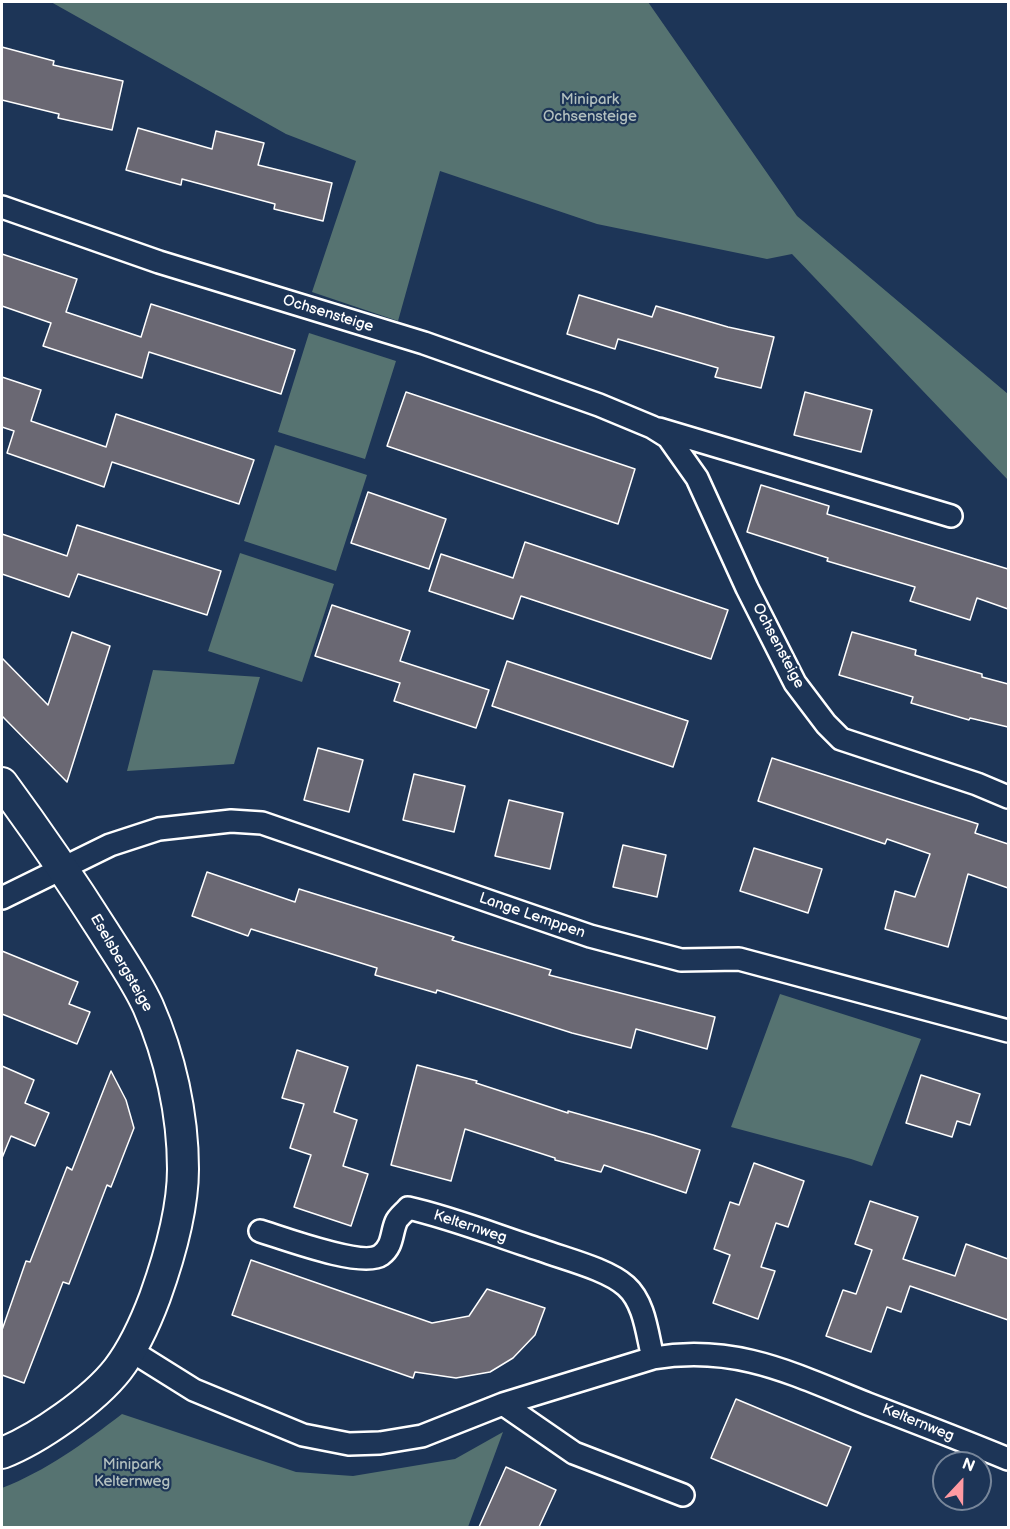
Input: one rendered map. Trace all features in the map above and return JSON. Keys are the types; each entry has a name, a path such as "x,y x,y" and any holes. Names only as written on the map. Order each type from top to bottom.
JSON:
{"street":[{"name":"Ochsensteige","path":"2,207 159,262 424,343 599,405 652,427 951,516"},
{"name":"Ochsensteige","path":"652,427 668,437 697,478 747,588 795,683 826,724 841,739 977,784 1008,797"},
{"name":"Eselsbergsteige","path":"2,783 63,867 147,1005 165,1050 182,1132 183,1171 169,1254 150,1311 118,1369 82,1403 46,1430 2,1453"},
{"name":"Lange Lemppen","path":"2,898 110,845 159,829 231,821 261,823 590,936 681,960 739,959 1008,1031"},
{"name":"Kelternweg","path":"260,1231 336,1254 367,1259 380,1256 389,1246 396,1220 408,1208 469,1226 598,1270 626,1285 636,1299 643,1316 653,1358"},
{"name":"Kelternweg","path":"130,1350 194,1390 303,1435 349,1444 380,1443 422,1436 503,1404 653,1358 706,1353 776,1367 1008,1459"},
{"path":"503,1404 574,1453 683,1495"}],"green space":[{"name":"Minipark Ochsensteige","path":"51,2 648,2 797,216 1008,394 1008,480 792,254 767,259 597,224 440,171 398,321 312,292 356,161 286,134"},
{"path":"309,333 396,361 365,459 278,432"},
{"path":"275,445 367,475 336,571 244,541"},
{"path":"240,553 334,584 302,682 208,651"},
{"path":"153,670 260,677 234,764 127,771"},
{"path":"780,994 921,1039 872,1166 731,1127"},
{"name":"Minipark Kelternweg","path":"122,1414 296,1472 353,1476 455,1459 503,1432 468,1527 2,1527 2,1488 49,1465"}],"building":[{"path":"2,47 54,61 53,65 123,81 112,130 58,118 59,114 2,100"},
{"path":"138,128 212,149 216,131 264,143 258,165 332,183 323,221 274,209 275,204 182,179 181,185 126,170"},
{"path":"2,254 77,279 66,312 141,337 151,304 295,350 281,394 149,352 142,378 43,346 51,323 2,306"},
{"path":"579,295 652,317 656,306 728,327 774,337 761,388 715,377 718,368 618,339 615,349 567,334"},
{"path":"2,377 41,390 31,421 106,447 116,414 254,460 239,504 112,462 104,487 7,453 14,431 2,427"},
{"path":"406,392 635,469 618,524 387,446"},
{"path":"805,392 872,410 861,452 794,435"},
{"path":"761,485 829,506 827,514 1008,569 1008,609 977,598 970,620 910,601 915,587 827,561 828,558 747,532"},
{"path":"368,492 446,519 429,569 351,543"},
{"path":"77,525 221,571 207,615 78,574 69,597 2,574 2,534 67,556"},
{"path":"525,542 728,610 711,659 521,596 513,619 429,591 441,554 513,578"},
{"path":"332,605 410,631 400,661 489,690 476,728 394,701 400,683 315,656"},
{"path":"72,632 110,646 67,782 2,716 2,658 48,705"},
{"path":"852,632 916,650 915,655 982,674 982,677 1008,684 1008,727 970,718 969,720 911,703 913,697 839,675"},
{"path":"507,661 688,721 673,767 492,706"},
{"path":"318,748 363,760 349,812 304,800"},
{"path":"772,758 978,824 975,833 1008,844 1008,888 968,874 948,947 885,929 895,891 915,897 930,854 887,839 885,844 758,801"},
{"path":"414,774 465,786 454,832 403,820"},
{"path":"509,800 563,813 550,869 495,856"},
{"path":"623,845 666,855 657,897 613,887"},
{"path":"754,848 822,869 808,913 740,891"},
{"path":"207,872 295,902 299,889 551,970 549,975 715,1017 707,1049 636,1029 631,1048 572,1033 437,990 436,993 375,975 377,968 251,929 248,936 192,916"},
{"path":"2,951 78,982 69,1004 90,1012 77,1044 2,1014"},
{"path":"297,1050 348,1067 334,1112 357,1120 343,1166 368,1174 351,1226 294,1207 311,1155 290,1148 304,1104 282,1098"},
{"path":"417,1065 477,1081 476,1083 568,1113 568,1111 700,1150 686,1193 604,1165 601,1172 555,1160 555,1158 465,1129 451,1181 391,1165"},
{"path":"2,1066 34,1080 25,1103 49,1113 35,1146 11,1136 2,1158"},
{"path":"111,1071 126,1100 134,1128 111,1187 107,1185 69,1284 63,1282 24,1383 2,1375 2,1330 26,1261 30,1262 67,1167 72,1170"},
{"path":"921,1075 980,1094 970,1125 957,1121 952,1137 906,1123"},
{"path":"754,1163 804,1181 788,1227 776,1223 761,1267 775,1271 758,1319 713,1303 730,1255 714,1249 730,1202 739,1205"},
{"path":"870,1201 918,1217 903,1259 955,1276 966,1244 1008,1259 1008,1320 910,1286 901,1312 887,1307 871,1352 826,1336 843,1290 856,1294 872,1250 855,1244"},
{"path":"251,1260 432,1323 469,1316 487,1289 545,1308 535,1335 513,1358 490,1372 456,1378 415,1372 413,1378 232,1315"},
{"path":"736,1399 851,1447 827,1506 711,1458"},
{"path":"506,1467 556,1490 539,1527 479,1527"}]}
